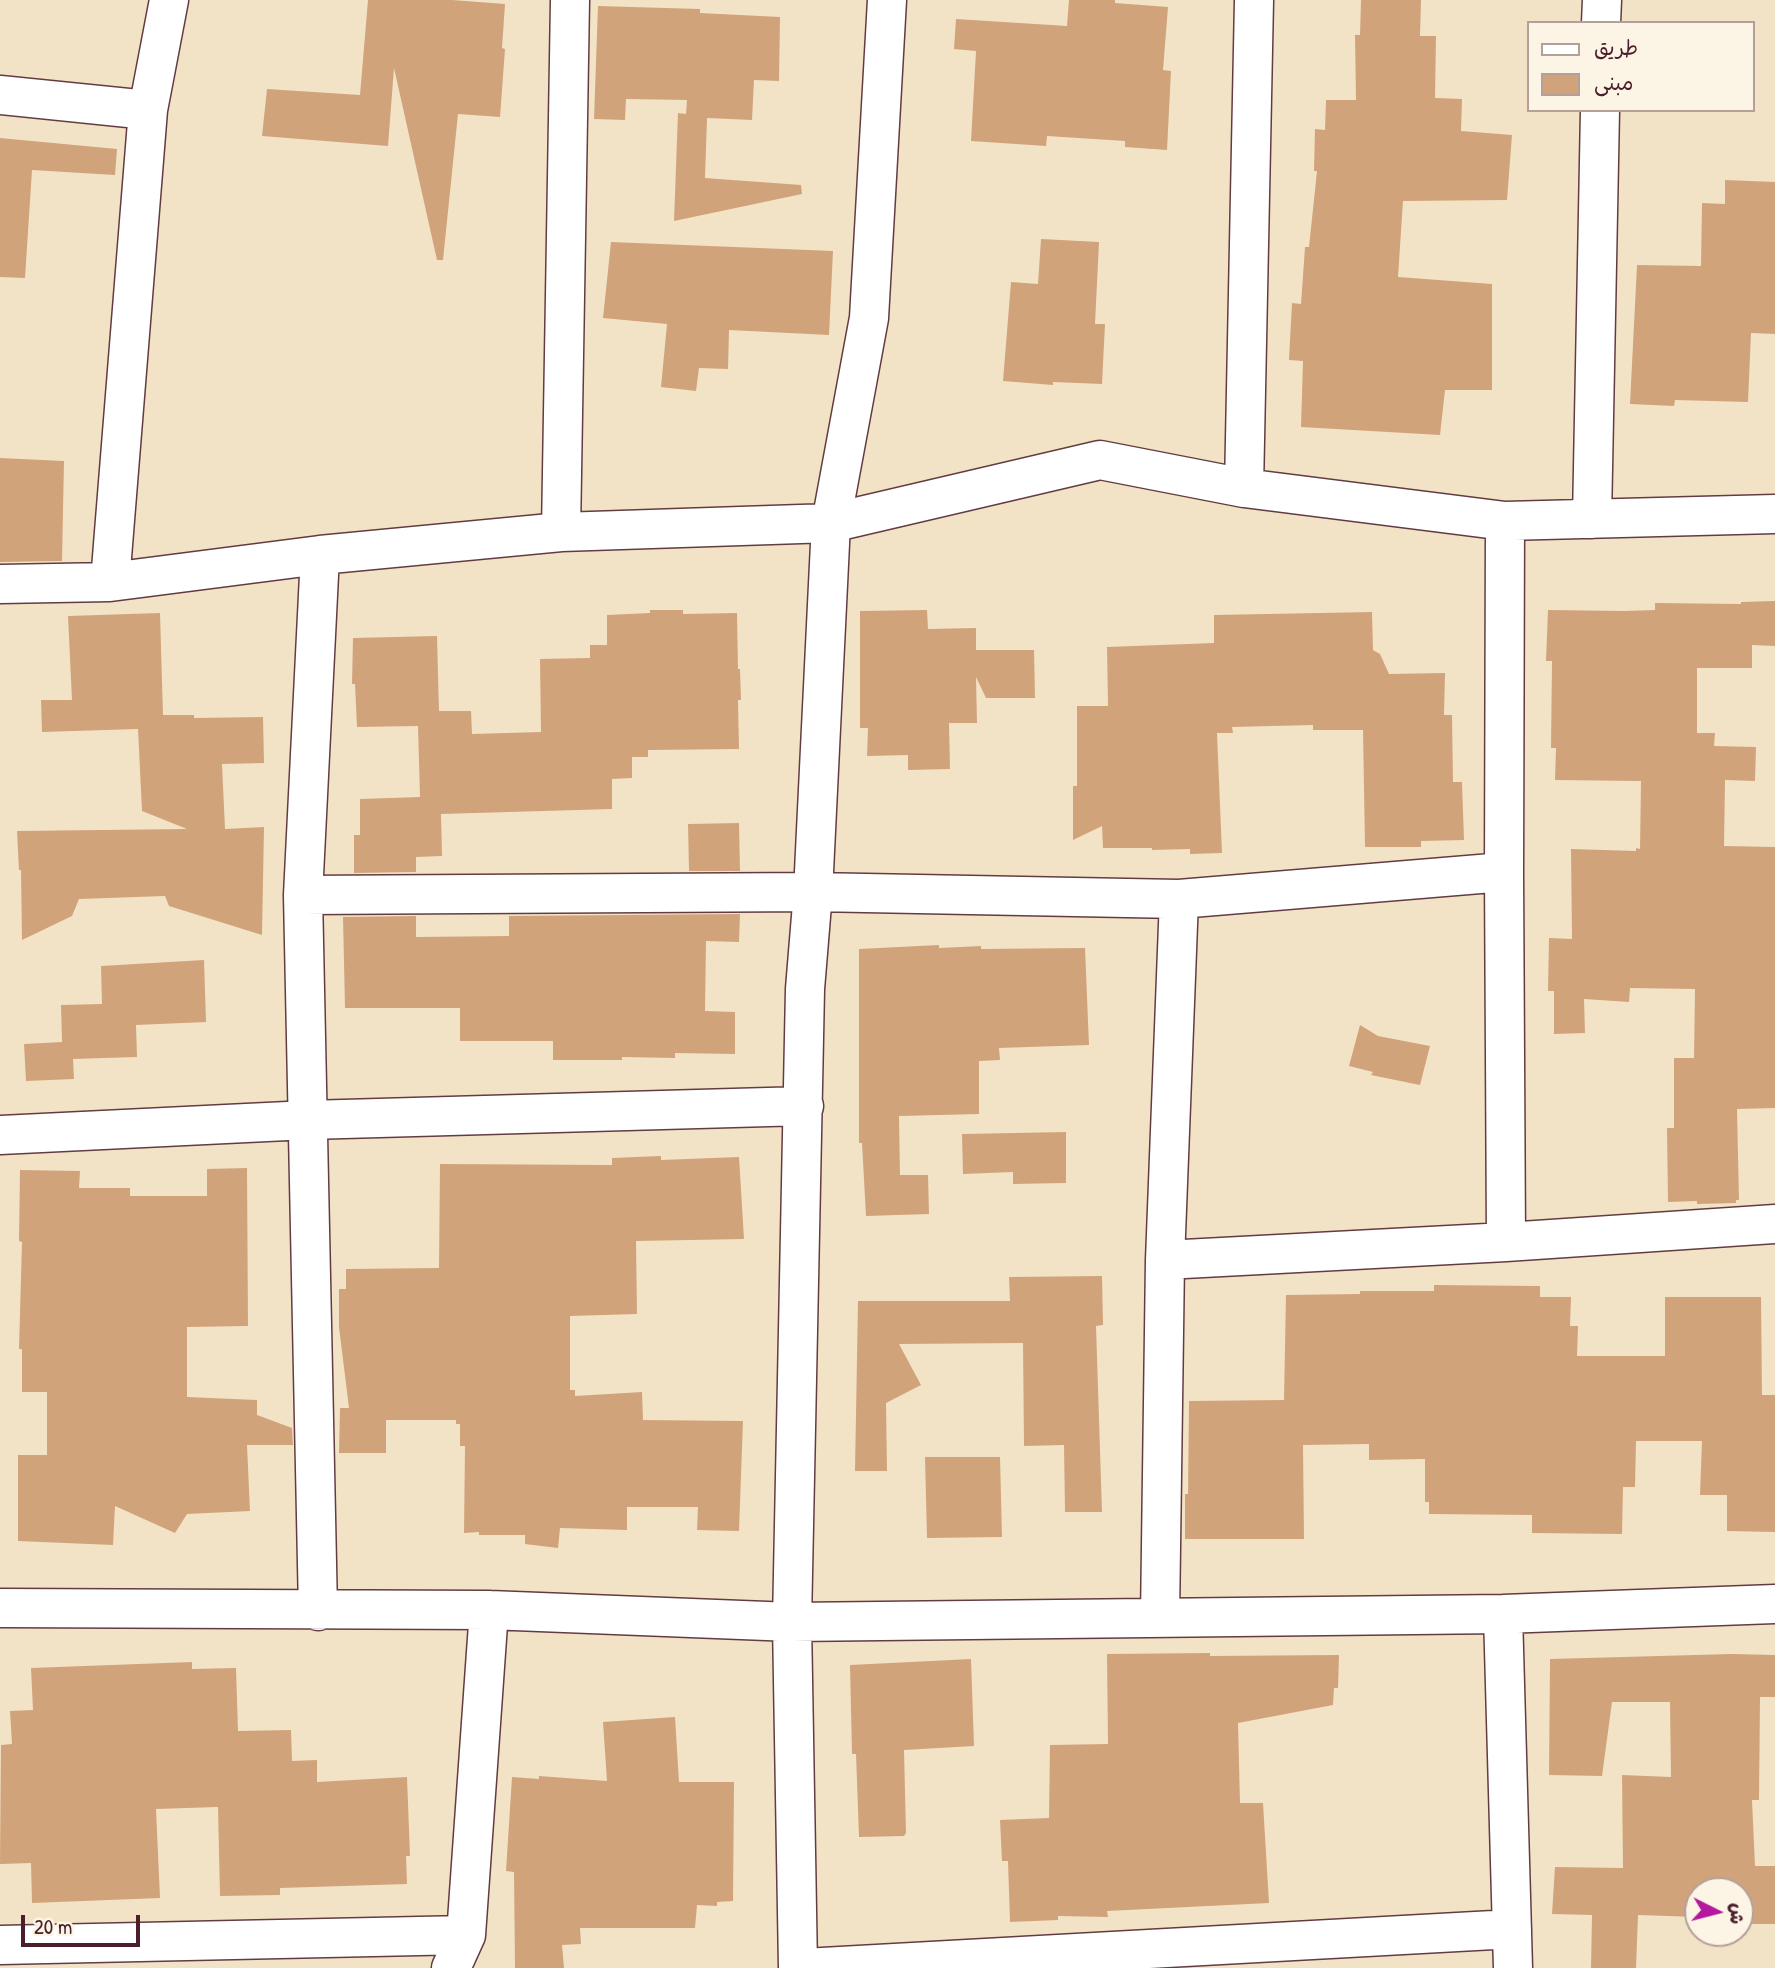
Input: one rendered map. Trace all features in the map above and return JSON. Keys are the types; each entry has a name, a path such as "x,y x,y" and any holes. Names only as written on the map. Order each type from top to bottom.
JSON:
{"street":[{"path":"110,582 148,110 169,0"},
{"path":"561,532 570,0"},
{"path":"798,1968 792,1622 805,989 813,892 831,523 869,318 887,0"},
{"path":"1244,488 1254,0"},
{"path":"1601,21 1602,0"},
{"path":"0,95 148,110"},
{"path":"1592,519 1600,112"},
{"path":"0,584 110,582 320,555 561,532 831,523 1100,460 1244,488 1505,521 1775,514"},
{"path":"1505,521 1506,1242"},
{"path":"318,1611 303,895 320,555"},
{"path":"303,895 813,892 1179,899 1504,872"},
{"path":"1160,1618 1165,1260 1179,899"},
{"path":"0,1135 308,1120 804,1106"},
{"path":"1165,1260 1506,1242 1775,1224"},
{"path":"0,1608 489,1610 792,1622 1503,1614 1775,1604"},
{"path":"0,1945 459,1952 489,1610"},
{"path":"1503,1614 1513,1968"},
{"path":"804,1968 1127,1959 1512,1929"}],"building":[{"path":"368,0 452,0 505,4 500,117 458,114 443,260 437,260 394,68 388,146 262,136 267,89 360,95"},
{"path":"1069,0 1115,0 1115,3 1168,7 1163,70 1171,71 1167,150 1125,147 1125,141 1047,136 1046,146 971,141 976,51 954,49 956,19 1067,26"},
{"path":"1361,0 1421,0 1420,36 1436,36 1435,98 1462,99 1461,131 1512,135 1507,200 1403,201 1398,277 1492,284 1492,390 1445,390 1440,435 1301,427 1303,361 1289,360 1292,303 1301,304 1305,247 1309,247 1317,171 1314,171 1315,129 1325,130 1326,100 1356,100 1355,35 1360,35"},
{"path":"598,6 700,9 700,13 780,17 779,81 754,80 752,120 707,118 705,178 801,185 802,194 674,221 678,113 686,114 687,100 626,99 625,120 594,119"},
{"path":"0,138 117,149 115,175 32,170 25,278 0,277"},
{"path":"1725,180 1775,182 1775,334 1751,333 1748,402 1675,400 1674,406 1630,404 1637,265 1701,266 1702,203 1725,204"},
{"path":"1041,239 1099,242 1095,324 1105,324 1102,384 1053,382 1053,385 1003,381 1011,282 1038,284"},
{"path":"611,242 833,251 829,335 729,330 728,369 699,368 696,391 661,387 667,324 603,318"},
{"path":"0,458 64,461 62,561 0,562"},
{"path":"1775,601 1775,646 1752,645 1752,668 1697,668 1697,733 1715,733 1714,746 1756,747 1755,781 1725,780 1724,846 1775,847 1775,1108 1737,1109 1739,1200 1736,1200 1736,1203 1668,1202 1667,1128 1674,1128 1674,1058 1694,1058 1695,989 1630,988 1629,1002 1584,999 1585,1033 1554,1034 1554,991 1548,991 1549,938 1572,939 1571,849 1640,849 1641,781 1555,780 1556,748 1551,748 1552,661 1546,661 1548,610 1655,610 1655,603 1741,604"},
{"path":"650,610 683,610 683,614 737,613 741,700 738,700 739,749 648,750 648,757 632,757 632,778 612,779 612,809 441,814 442,856 416,857 416,872 354,873 354,835 360,835 360,799 420,797 418,726 357,727 355,684 352,684 353,638 437,636 439,711 471,711 472,734 541,732 540,659 590,658 590,645 607,645 607,615 650,613"},
{"path":"927,610 928,629 976,628 976,650 1034,650 1035,698 986,698 976,677 977,723 949,723 950,769 908,770 908,755 867,756 868,728 860,728 860,611"},
{"path":"1372,612 1373,650 1380,654 1389,674 1445,673 1444,715 1452,715 1453,782 1462,782 1464,840 1421,841 1421,847 1365,847 1363,730 1313,730 1313,725 1232,727 1233,733 1217,733 1222,853 1190,854 1190,849 1103,848 1102,826 1073,840 1073,786 1077,786 1077,706 1108,706 1107,647 1214,643 1214,615"},
{"path":"160,613 163,715 194,715 194,718 263,717 264,763 222,764 225,829 264,827 262,935 169,906 165,896 79,899 72,916 22,940 21,870 17,831 187,829 142,811 138,729 42,732 41,700 72,700 68,616"},
{"path":"739,823 740,871 689,871 688,824"},
{"path":"740,914 739,942 706,941 705,1011 735,1012 735,1054 675,1053 675,1058 553,1060 553,1041 460,1041 460,1008 345,1008 343,917 416,916 416,937 509,936 509,916"},
{"path":"939,945 939,948 981,946 981,949 1085,948 1089,1045 999,1048 1000,1060 979,1061 979,1114 899,1116 900,1175 928,1175 929,1214 866,1216 862,1143 859,1143 859,949"},
{"path":"204,960 206,1022 136,1025 137,1057 73,1059 74,1079 26,1081 24,1044 62,1042 61,1005 102,1004 101,966"},
{"path":"1360,1025 1378,1036 1430,1046 1420,1085 1371,1075 1373,1072 1349,1066"},
{"path":"1066,1132 1066,1183 1013,1184 1013,1172 963,1174 962,1134"},
{"path":"661,1156 661,1160 739,1157 744,1239 636,1241 637,1314 570,1316 570,1390 575,1390 575,1396 642,1392 643,1420 743,1421 739,1531 697,1530 698,1507 627,1507 627,1530 560,1528 558,1548 525,1544 525,1535 464,1533 465,1446 460,1446 460,1424 456,1424 456,1420 386,1420 386,1453 339,1453 340,1408 349,1408 339,1327 339,1289 346,1289 346,1269 439,1268 440,1164 612,1165 612,1158"},
{"path":"247,1168 248,1326 187,1327 187,1397 257,1400 257,1415 292,1428 293,1445 247,1445 250,1511 187,1514 175,1533 115,1506 113,1545 18,1541 18,1455 47,1455 47,1392 22,1392 22,1349 19,1349 22,1242 19,1241 20,1170 80,1171 79,1188 130,1188 130,1196 207,1196 207,1169"},
{"path":"1102,1276 1103,1325 1096,1326 1102,1512 1065,1512 1064,1445 1024,1446 1023,1343 899,1344 921,1385 886,1403 887,1471 855,1471 858,1301 1010,1301 1009,1277"},
{"path":"1434,1285 1540,1286 1540,1297 1571,1297 1570,1326 1578,1326 1577,1356 1665,1356 1665,1297 1761,1297 1762,1395 1775,1395 1775,1532 1727,1531 1727,1495 1700,1495 1702,1441 1636,1441 1635,1487 1623,1487 1622,1534 1532,1533 1532,1515 1429,1514 1429,1502 1425,1502 1425,1459 1369,1460 1369,1444 1303,1445 1304,1539 1185,1539 1189,1401 1284,1400 1286,1295 1434,1291"},
{"path":"925,1457 1000,1457 1002,1537 927,1538"},
{"path":"1210,1653 1210,1656 1339,1655 1338,1688 1334,1688 1333,1705 1238,1723 1240,1803 1263,1803 1269,1903 1107,1911 1108,1917 1058,1916 1058,1920 1010,1922 1008,1861 1002,1861 1000,1820 1049,1818 1050,1745 1108,1744 1107,1654"},
{"path":"1775,1655 1775,1697 1760,1697 1759,1800 1752,1800 1755,1866 1775,1866 1775,1924 1754,1924 1754,1877 1684,1877 1684,1917 1638,1915 1636,1968 1591,1968 1592,1915 1552,1914 1555,1867 1623,1868 1622,1775 1671,1777 1670,1702 1612,1702 1602,1776 1549,1775 1550,1659"},
{"path":"971,1659 974,1746 904,1750 906,1833 904,1836 859,1837 856,1754 852,1754 850,1665"},
{"path":"192,1662 192,1669 236,1668 238,1731 291,1730 292,1761 317,1760 317,1782 407,1777 410,1856 406,1856 407,1884 280,1888 280,1895 220,1896 218,1807 156,1809 160,1898 32,1903 31,1863 0,1864 1,1745 12,1744 10,1711 33,1710 31,1668"},
{"path":"675,1717 679,1782 734,1782 733,1901 717,1902 717,1906 697,1905 695,1928 580,1928 581,1944 562,1945 564,1968 515,1968 514,1872 506,1871 512,1777 539,1779 539,1776 607,1781 603,1722"}]}
